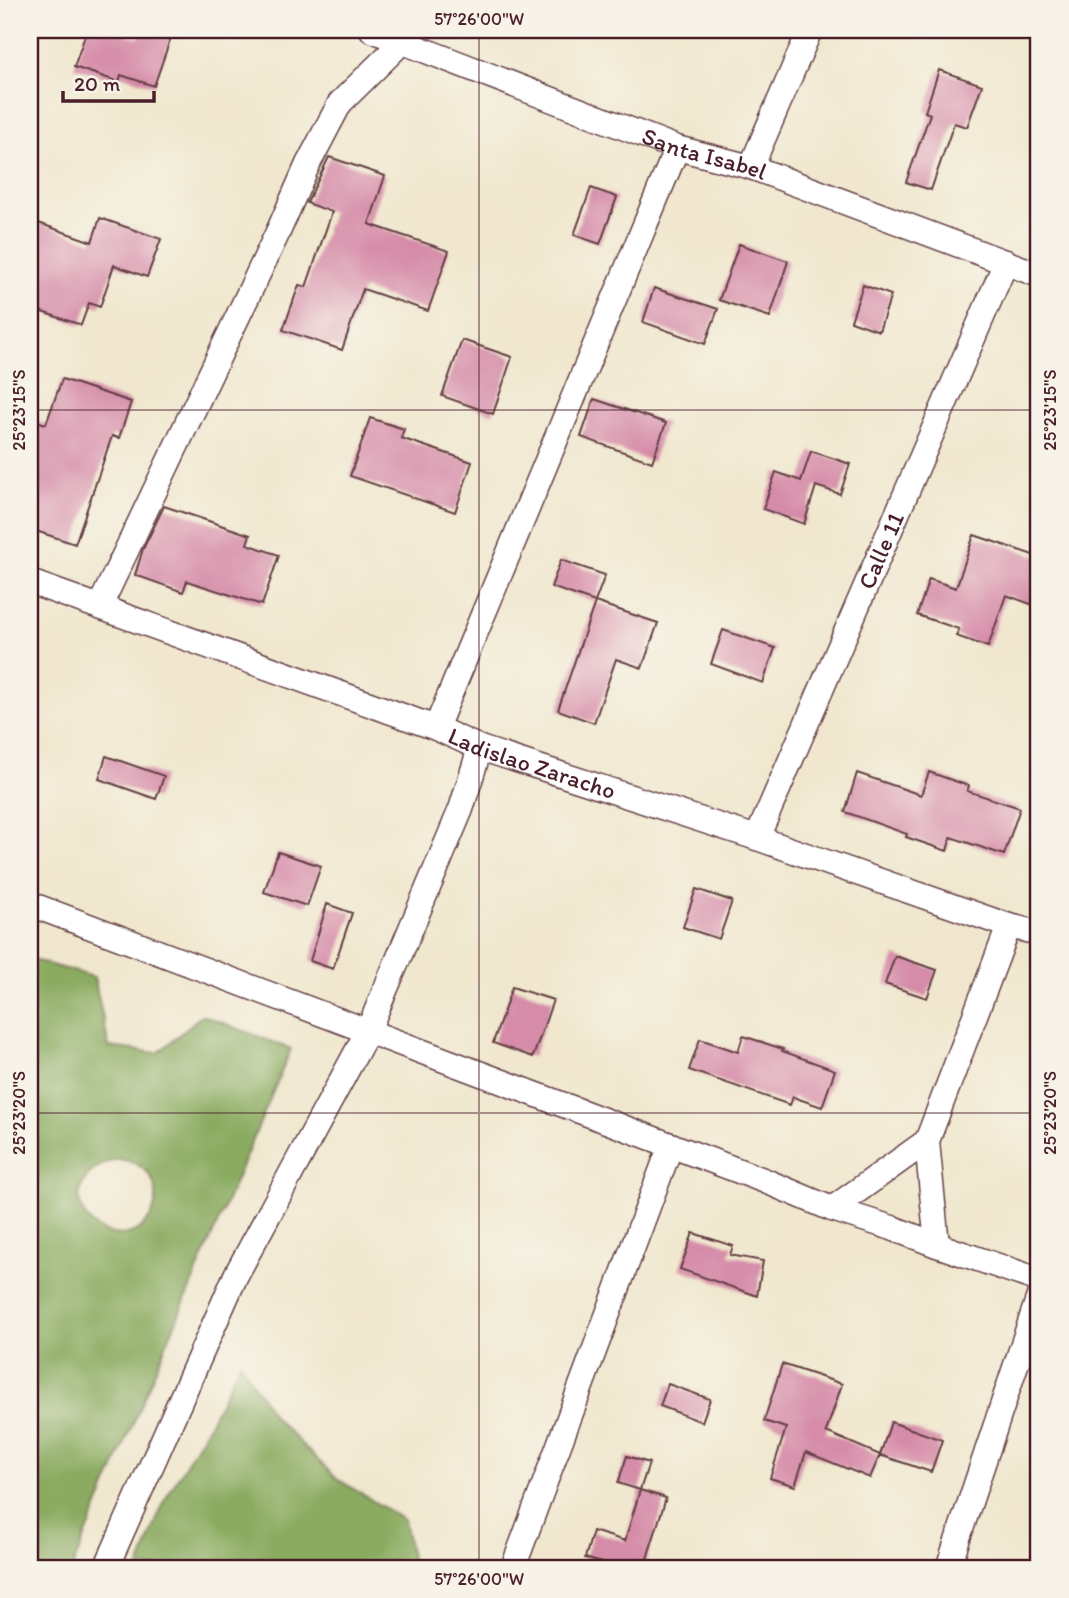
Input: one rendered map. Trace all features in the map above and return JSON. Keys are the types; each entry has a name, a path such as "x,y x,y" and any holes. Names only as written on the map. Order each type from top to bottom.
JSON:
{"street":[{"name":"Santa Isabel","path":"372,30 409,36 677,148 751,167 1039,275"},
{"path":"751,167 810,30"},
{"path":"100,606 340,103 409,36"},
{"path":"436,728 677,148"},
{"name":"Calle 11","path":"757,838 1006,262"},
{"name":"Ladislao Zaracho","path":"30,582 436,728 480,748 757,838 1009,926 1039,933"},
{"path":"106,1568 236,1275 368,1031 461,809 480,748"},
{"path":"30,905 671,1145 832,1209 1039,1280"},
{"path":"937,1245 927,1140 1009,926"},
{"path":"832,1209 927,1140"},
{"path":"513,1568 671,1145"},
{"path":"948,1568 1039,1296"}],"green space":[{"path":"30,959 94,977 109,1047 158,1053 202,1015 291,1049 72,1568 30,1568","holes":["119,1159 144,1169 156,1190 156,1202 146,1223 126,1234 105,1232 88,1220 81,1207 80,1197 85,1179 92,1172"]},
{"path":"240,1363 274,1417 336,1478 404,1520 413,1568 139,1568 163,1503 207,1428"}],"building":[{"path":"87,30 114,30 138,38 141,30 149,30 171,37 154,86 121,75 119,82 74,67"},
{"path":"939,70 982,85 967,127 954,123 931,190 906,182 930,114 925,112"},
{"path":"329,157 385,176 369,224 449,251 428,311 363,289 342,350 283,330 299,285 306,287 332,212 307,203"},
{"path":"591,188 617,197 600,244 574,235"},
{"path":"100,218 161,239 147,277 114,265 100,307 89,303 81,325 30,308 30,220 92,242"},
{"path":"739,244 788,261 770,317 719,300"},
{"path":"863,285 891,295 879,331 851,321"},
{"path":"654,288 718,309 705,344 643,322"},
{"path":"462,340 512,357 493,414 442,396"},
{"path":"62,379 131,402 119,438 112,436 75,544 30,529 30,419 46,424"},
{"path":"594,399 666,423 652,462 581,437"},
{"path":"370,418 404,429 401,438 472,462 455,512 350,476"},
{"path":"811,451 850,464 840,494 816,486 804,524 763,509 776,472 801,481"},
{"path":"164,506 250,535 247,544 279,555 262,605 187,581 183,592 135,575 143,549"},
{"path":"974,535 1039,557 1039,607 1006,595 988,647 956,636 959,629 917,615 929,579 956,588"},
{"path":"561,560 605,575 595,602 551,587"},
{"path":"595,602 658,623 642,668 616,659 594,723 558,710"},
{"path":"723,630 775,648 763,683 711,664"},
{"path":"106,756 164,776 156,799 99,779"},
{"path":"929,772 969,786 967,791 1020,808 1004,855 951,837 947,851 845,812 857,773 921,795"},
{"path":"278,852 321,866 307,906 264,892"},
{"path":"696,889 732,901 719,939 683,927"},
{"path":"327,904 352,913 333,969 310,961"},
{"path":"895,956 937,970 927,998 885,984"},
{"path":"512,987 553,1000 533,1057 493,1043"},
{"path":"743,1036 835,1070 822,1107 793,1097 790,1105 689,1070 700,1039 738,1052"},
{"path":"693,1233 733,1246 730,1255 763,1261 757,1296 680,1269"},
{"path":"782,1364 842,1384 826,1432 880,1455 870,1478 806,1452 795,1486 770,1478 786,1428 764,1421"},
{"path":"668,1384 710,1399 702,1422 660,1406"},
{"path":"891,1422 942,1440 931,1472 880,1455"},
{"path":"627,1456 649,1463 640,1490 618,1483"},
{"path":"640,1490 666,1498 644,1568 618,1568 585,1558 593,1531 625,1541"}]}
